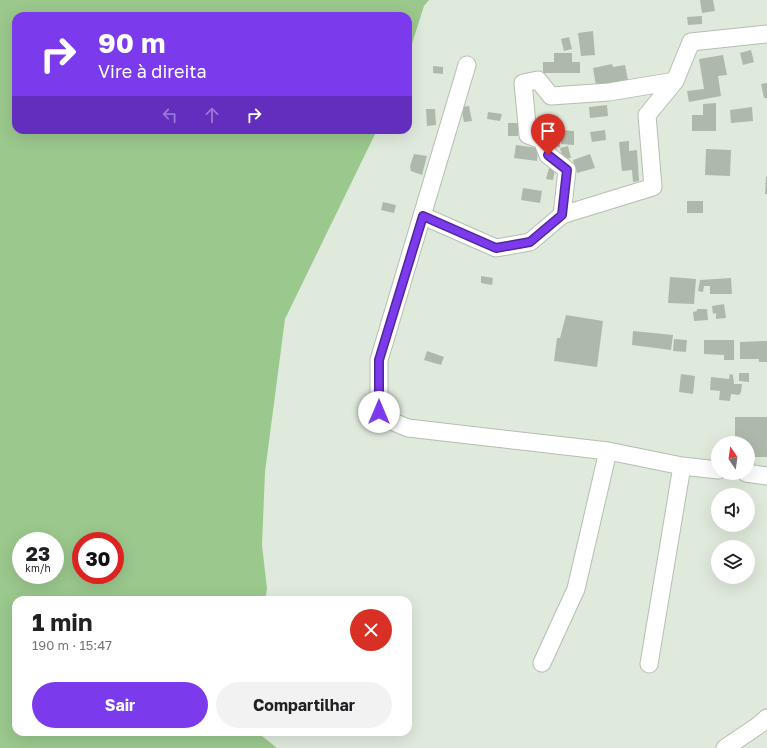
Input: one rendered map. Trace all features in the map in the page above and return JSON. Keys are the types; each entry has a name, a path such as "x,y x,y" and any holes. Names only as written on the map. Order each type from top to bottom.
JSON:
{"street":[{"path":"423,216 496,248 530,242 562,215 653,187 647,115 676,81 691,42 767,34"},
{"path":"467,65 379,360 379,412 391,421 408,428 608,451 682,466 711,469"},
{"path":"562,215 567,170 548,155 542,140 528,135 523,83 538,80 551,96 609,92 676,81"},
{"path":"542,663 576,589 608,451"},
{"path":"649,664 682,466"},
{"path":"755,474 767,476"},
{"path":"725,748 767,718"}],"green space":[{"path":"0,0 429,0 424,6 412,44 412,12 12,12 12,134 375,134 285,319 265,472 262,545 267,589 266,596 12,596 12,736 262,736 277,748 0,748"}],"building":[{"path":"700,0 713,0 715,11 702,13"},
{"path":"702,16 702,24 688,25 687,17"},
{"path":"593,31 595,55 581,56 578,33"},
{"path":"569,37 572,49 564,51 561,39"},
{"path":"751,50 754,62 743,65 740,53"},
{"path":"554,53 572,53 572,62 580,62 580,73 543,73 543,62 554,62"},
{"path":"723,55 727,75 718,76 721,96 689,102 687,91 704,89 699,59"},
{"path":"612,64 613,67 625,65 628,80 596,86 593,68"},
{"path":"433,66 443,67 443,74 433,73"},
{"path":"767,83 767,98 764,98 761,84"},
{"path":"716,103 716,131 692,131 692,115 703,115 703,104"},
{"path":"607,105 608,116 590,118 589,107"},
{"path":"469,106 472,121 464,122 461,107"},
{"path":"752,107 753,121 731,123 730,110"},
{"path":"426,109 435,109 436,125 427,126"},
{"path":"488,112 502,114 500,121 487,119"},
{"path":"559,121 560,147 550,148 549,122"},
{"path":"508,123 518,123 518,136 508,136"},
{"path":"562,130 574,131 574,145 561,144"},
{"path":"605,130 606,140 592,142 590,132"},
{"path":"629,141 629,151 637,150 639,181 633,182 632,170 622,171 619,142"},
{"path":"516,145 538,148 537,161 514,158"},
{"path":"568,146 571,158 563,159 560,148"},
{"path":"706,149 731,150 730,176 705,175"},
{"path":"414,154 427,156 422,175 411,171 410,166"},
{"path":"590,154 595,168 577,173 573,160"},
{"path":"549,168 555,169 553,180 546,179"},
{"path":"766,177 767,194 765,194"},
{"path":"523,188 542,191 540,203 521,200"},
{"path":"687,201 703,201 703,213 687,213"},
{"path":"383,202 396,205 394,213 381,210"},
{"path":"481,276 493,278 492,285 481,283"},
{"path":"670,277 696,279 694,304 668,303"},
{"path":"731,278 732,294 710,294 710,286 704,286 703,292 698,291 700,280"},
{"path":"724,304 726,318 716,319 716,313 713,314 712,306"},
{"path":"697,309 707,309 708,320 694,321 693,312 697,311"},
{"path":"566,315 603,321 597,367 554,361 557,338 560,338"},
{"path":"633,331 673,335 671,350 632,345"},
{"path":"674,339 687,340 686,352 673,351"},
{"path":"704,340 734,340 734,360 724,360 724,355 704,354"},
{"path":"767,341 767,362 759,362 759,359 740,359 740,342"},
{"path":"427,351 444,357 441,365 424,360"},
{"path":"739,373 749,373 749,382 739,381"},
{"path":"681,374 695,376 693,394 679,392"},
{"path":"730,374 733,375 734,384 742,384 741,392 739,395 731,394 730,401 719,400 720,391 710,390 711,377 729,379"},
{"path":"735,417 767,417 767,457 755,457 755,436 735,436"}],"route":[{"path":"379,412 379,360 423,216 496,248 530,242 562,215 567,170 548,155"}]}
